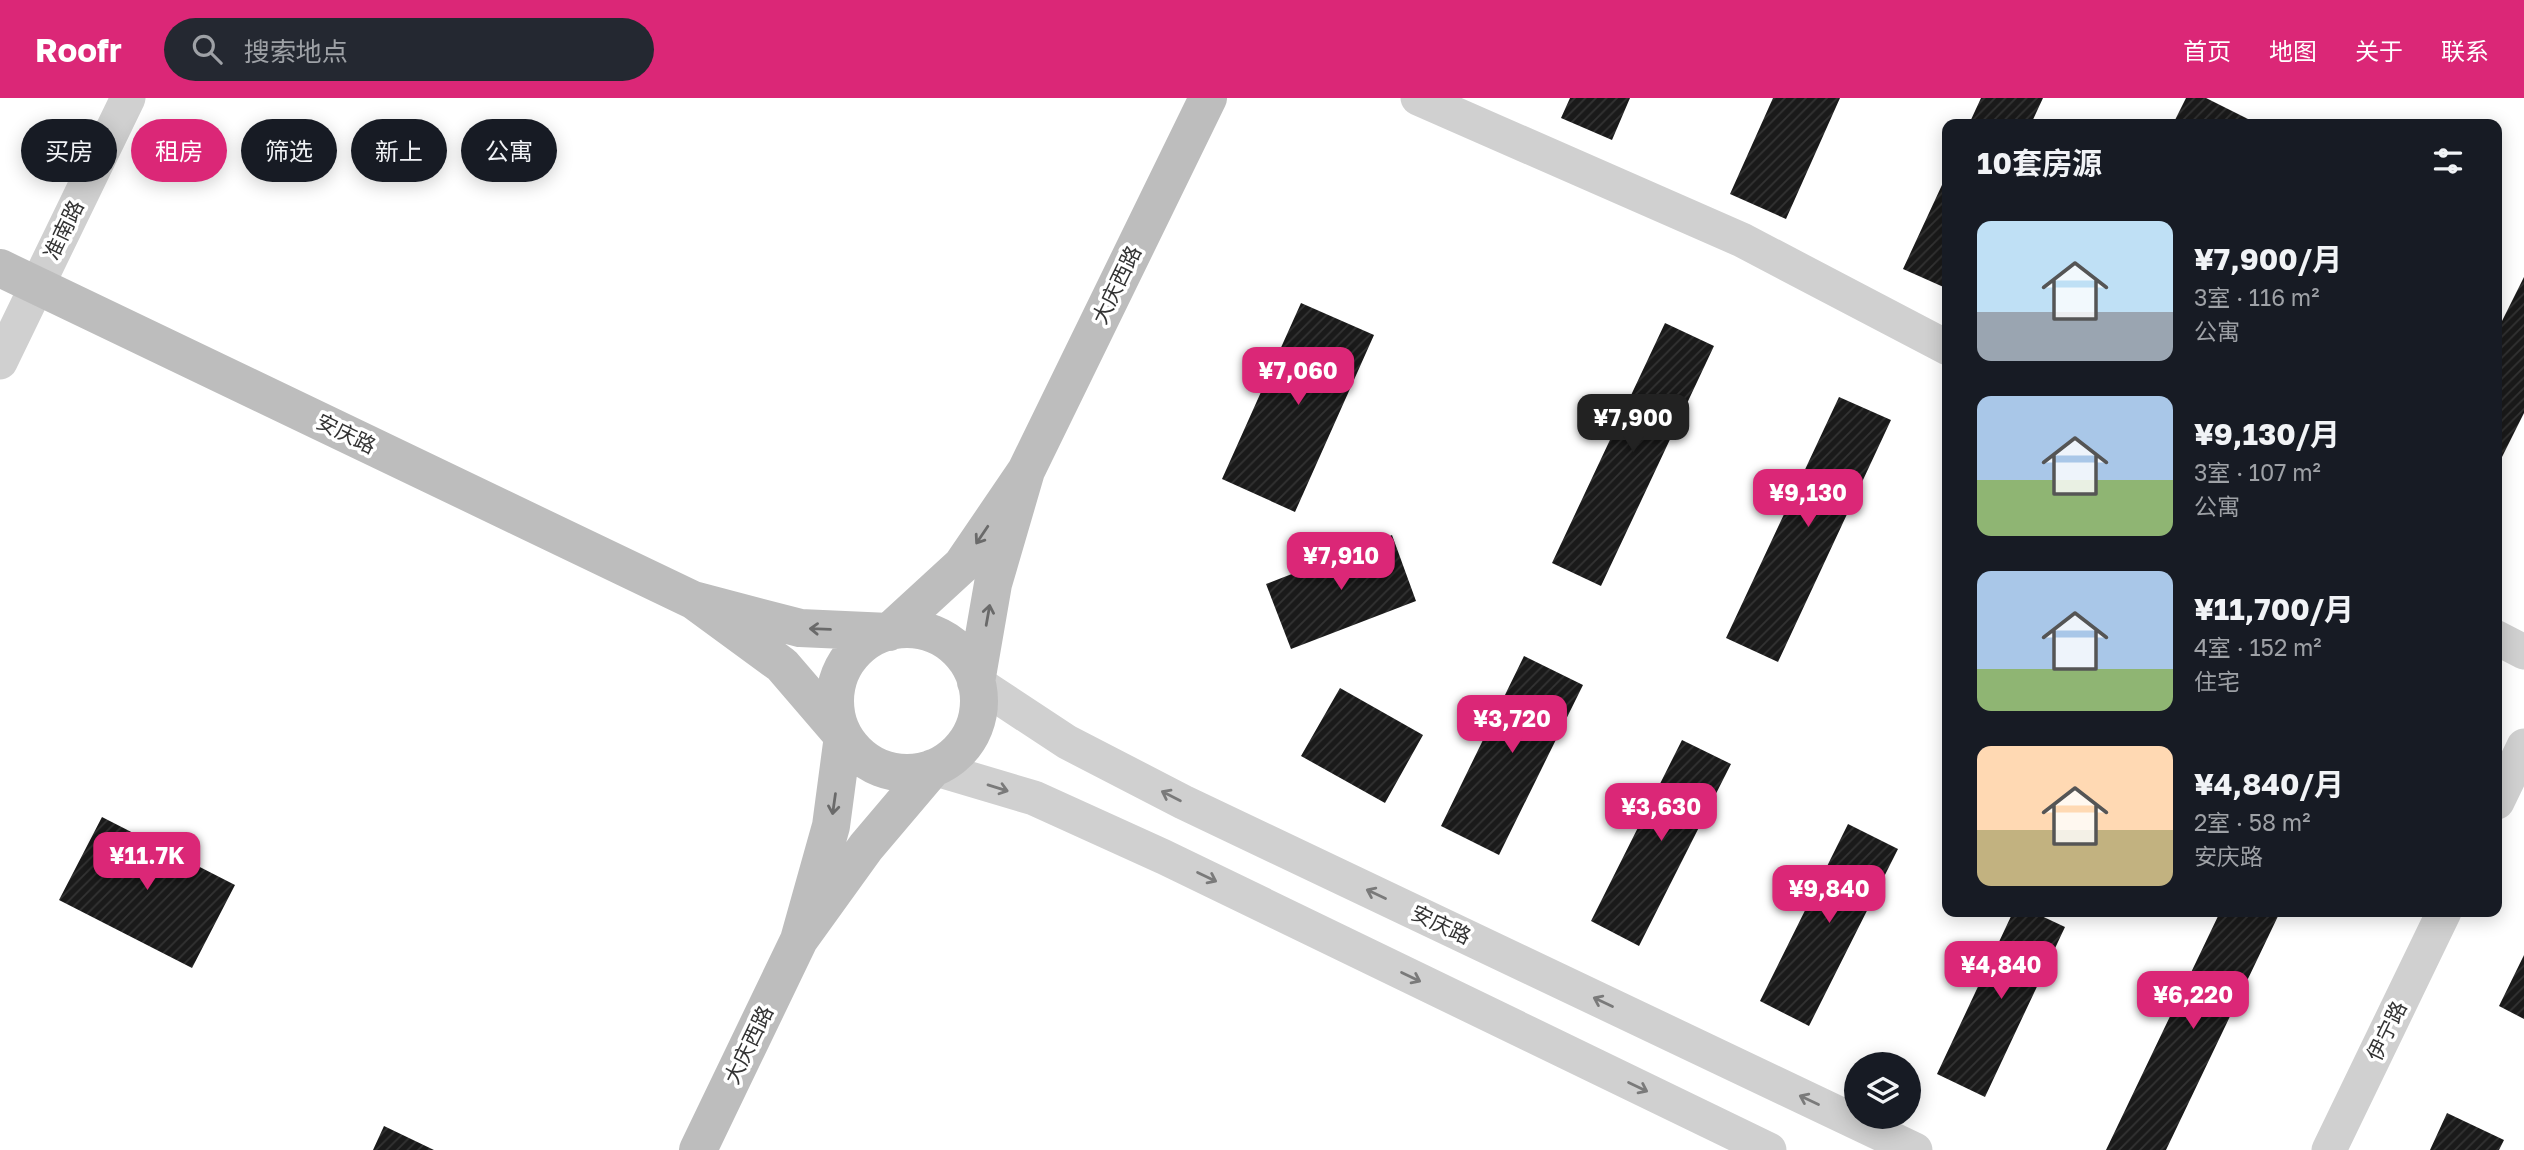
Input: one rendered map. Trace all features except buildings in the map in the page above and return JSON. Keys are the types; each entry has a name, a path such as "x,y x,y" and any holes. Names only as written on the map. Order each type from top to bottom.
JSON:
{"main road":[{"name":"大庆西路","path":"1026,471 1208,98"},
{"name":"安庆路","path":"0,268 693,600"},
{"path":"799,940 831,826 843,736 835,714 835,691 842,670 855,650 874,637 889,632 962,565 1026,471"},
{"path":"976,682 993,584 1026,471"},
{"path":"693,600 800,628 889,632 918,629 942,637 962,653 975,674 980,698 977,723 964,745 946,762 933,768 923,772 898,773 876,767 857,754 782,665 693,600"},
{"path":"799,940 866,847 933,768"},
{"name":"大庆西路","path":"698,1150 799,940"}],"street":[{"name":"准南路","path":"0,362 128,98"},
{"path":"1418,98 1742,240 1942,345"},
{"path":"2502,641 2524,652"},
{"name":"安庆路","path":"976,682 1067,742 1183,802 1915,1150"},
{"path":"2502,792 2524,746"},
{"path":"933,768 1034,798 1164,857 1769,1150"},
{"name":"伊宁路","path":"2329,1150 2442,917"}]}
